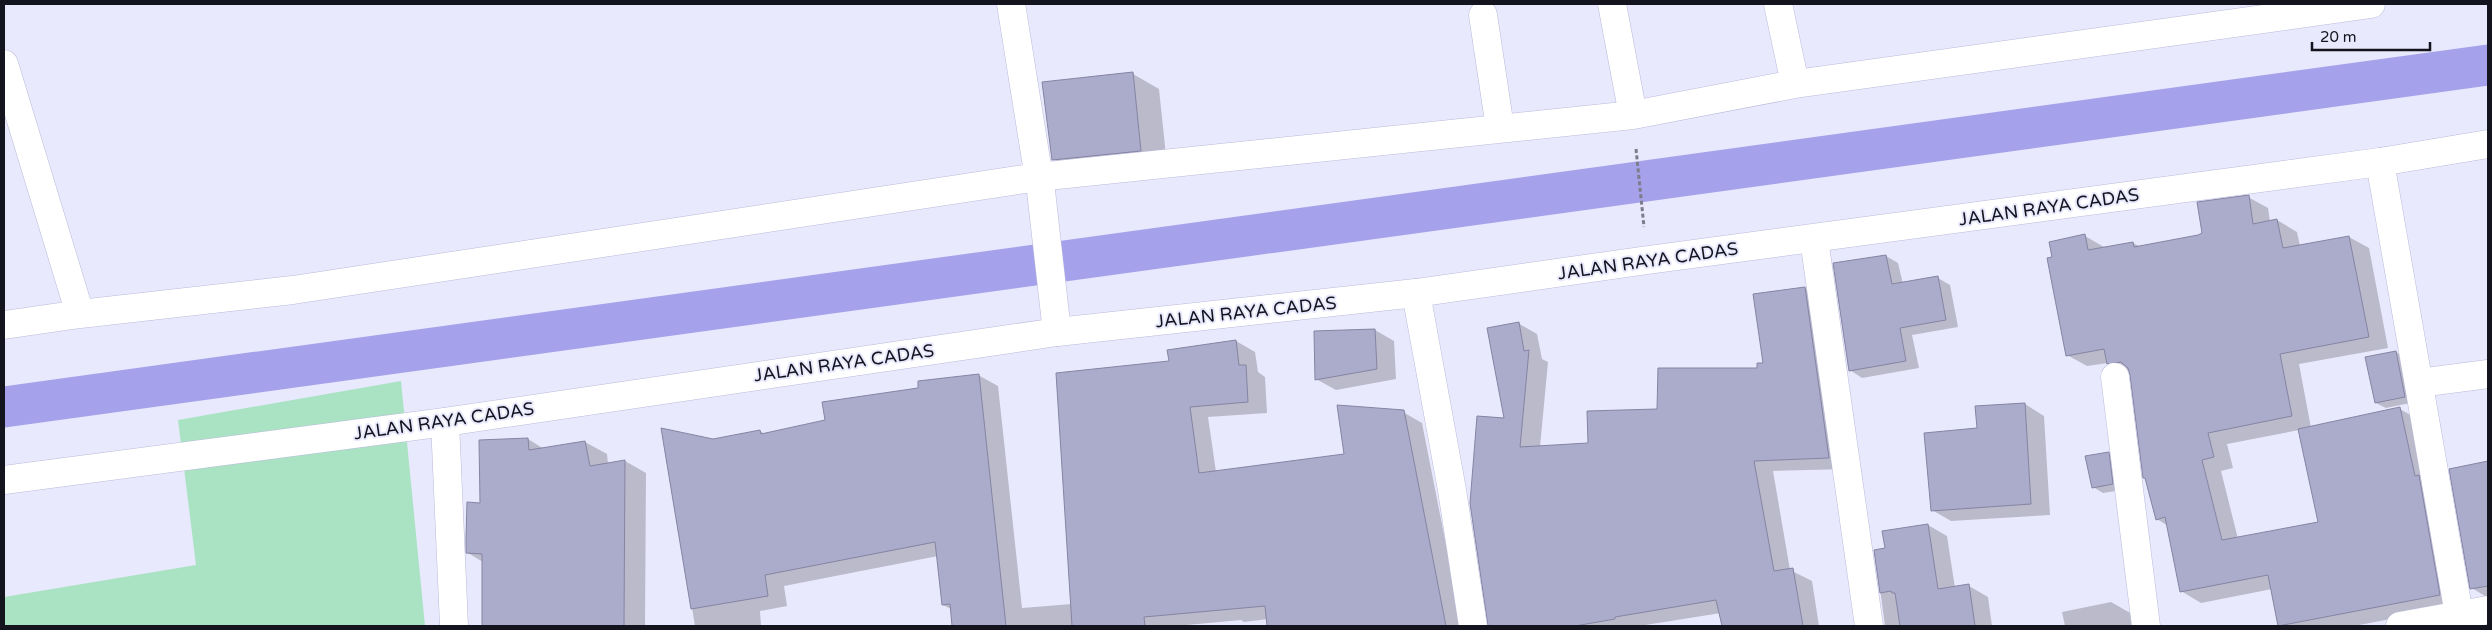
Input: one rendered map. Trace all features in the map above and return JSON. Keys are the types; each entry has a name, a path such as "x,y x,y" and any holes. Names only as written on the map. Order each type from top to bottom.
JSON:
{"street":[{"path":"1012,4 1039,184 1057,326"},
{"path":"1612,4 1633,115"},
{"path":"1778,4 1795,84"},
{"path":"4,325 80,314 293,290 1039,184 1500,128 1633,115 1795,84 2371,4"},
{"path":"1483,14 1500,128"},
{"path":"4,64 80,314"},
{"name":"JALAN RAYA CADAS","path":"4,480 445,422 1057,326 1416,293 2380,162 2488,144"},
{"path":"2380,162 2460,621"},
{"path":"1814,239 1869,626"},
{"path":"1416,293 1452,490 1473,626"},
{"path":"2419,383 2488,374"},
{"path":"2115,377 2146,626"},
{"path":"445,422 454,626"},
{"path":"2400,626 2460,621 2488,610"}],"path":[{"path":"1635,145 1644,232"}],"green space":[{"path":"401,381 425,626 4,626 4,597 196,565 178,420"}],"building":[{"path":"1133,72 1141,151 1052,160 1042,82"},
{"path":"2249,195 2253,224 2277,219 2283,248 2349,236 2369,337 2280,354 2292,416 2208,433 2214,457 2202,460 2222,540 2318,522 2298,429 2400,407 2415,476 2419,475 2440,595 2278,626 2268,575 2180,592 2165,517 2156,520 2145,478 2143,478 2128,368 2121,362 2107,364 2104,349 2066,356 2047,258 2052,257 2049,242 2085,234 2088,250 2133,242 2134,247 2198,235 2202,233 2197,202"},
{"path":"1886,255 1892,284 1938,276 1946,320 1900,328 1906,361 1849,371 1833,263"},
{"path":"1805,287 1829,458 1754,461 1774,571 1793,568 1803,626 1722,626 1716,600 1615,617 1615,619 1575,626 1488,626 1470,503 1477,416 1504,418 1487,328 1519,322 1524,351 1529,350 1520,447 1588,443 1587,411 1657,409 1658,368 1757,368 1757,363 1763,363 1753,294"},
{"path":"1375,329 1377,369 1315,380 1314,331"},
{"path":"1236,340 1239,365 1246,365 1248,402 1190,407 1199,473 1344,454 1337,405 1404,410 1446,626 1267,626 1265,606 1144,617 1145,626 1072,626 1056,373 1169,361 1167,350"},
{"path":"2396,351 2405,397 2375,403 2365,357"},
{"path":"979,374 1006,626 952,626 950,604 942,605 935,542 765,575 768,596 691,609 661,428 713,439 760,430 761,434 825,420 822,402 918,388 918,381"},
{"path":"2025,403 2031,504 1931,511 1924,433 1977,428 1975,406"},
{"path":"528,438 529,450 585,441 590,466 625,460 624,626 482,626 482,554 466,553 467,502 480,503 479,440"},
{"path":"2109,452 2113,484 2092,488 2085,456"},
{"path":"2488,461 2488,586 2470,589 2449,469"},
{"path":"1928,524 1938,589 1969,584 1975,626 1900,626 1895,593 1891,591 1880,593 1874,550 1885,548 1882,531"}],"waterway":[{"path":"4,407 2488,65"}]}
